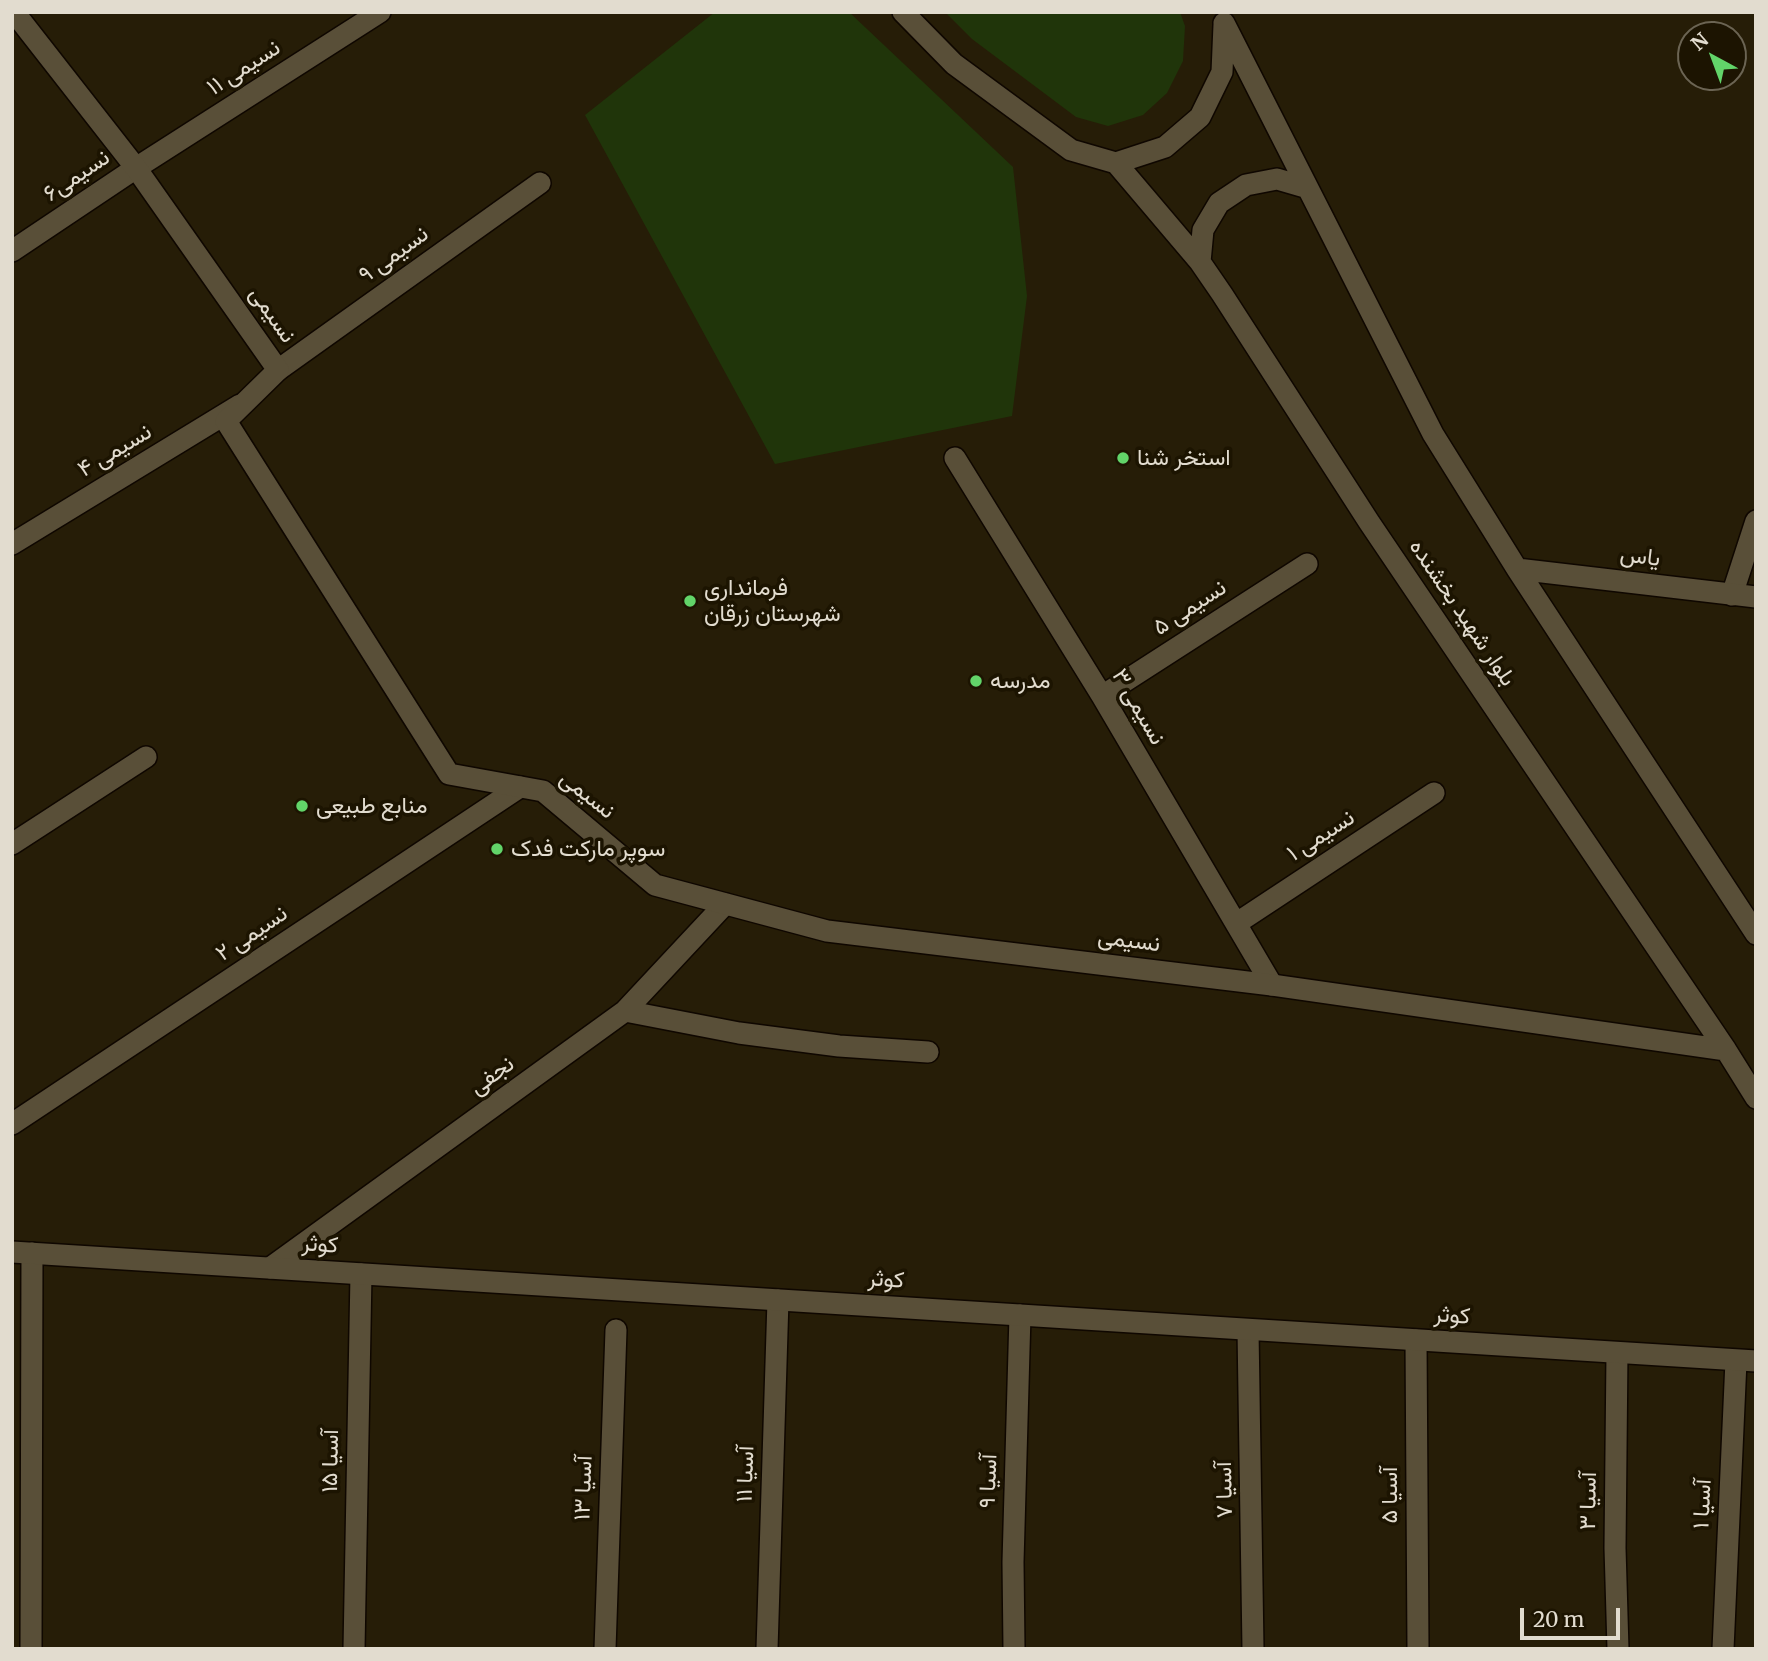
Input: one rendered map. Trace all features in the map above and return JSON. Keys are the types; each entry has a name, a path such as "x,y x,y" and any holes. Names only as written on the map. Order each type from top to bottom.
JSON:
{"street":[{"name":"نسیمی","path":"14,12 136,169 278,370 226,421 449,774 543,790 655,885 827,931 1272,985 1726,1050"},
{"name":"نسیمی ۱۱","path":"136,169 380,12"},
{"path":"903,12 954,64 1071,150 1116,163 1165,147 1199,117 1222,72 1222,18"},
{"path":"1222,18 1433,434 1517,569 1756,934"},
{"name":"بلوار شهید بخشنده","path":"1116,163 1200,262 1369,522 1756,1098"},
{"name":"نسیمی۶","path":"12,251 136,169"},
{"path":"1200,262 1203,230 1219,203 1246,185 1277,179 1308,188"},
{"name":"نسیمی ۹","path":"278,370 540,183"},
{"name":"نسیمی ۴","path":"12,544 245,402"},
{"name":"نسیمی ۳","path":"955,458 1102,696 1272,985"},
{"path":"1732,595 1756,521"},
{"name":"نسیمی ۵","path":"1102,696 1307,564"},
{"name":"یاس","path":"1517,569 1756,597"},
{"path":"12,844 146,757"},
{"name":"نسیمی ۲","path":"12,1124 520,787"},
{"name":"نسیمی ۱","path":"1237,923 1434,793"},
{"name":"نجفی","path":"270,1268 625,1011 725,904"},
{"path":"625,1011 739,1033 839,1046 928,1052"},
{"path":"22,1253 31,1649"},
{"name":"کوثر","path":"22,1253 1746,1361"},
{"name":"آسیا ۱۵","path":"354,1649 360,1274"},
{"name":"آسیا ۱۱","path":"767,1649 778,1300"},
{"name":"آسیا ۹","path":"1014,1649 1013,1562 1020,1315"},
{"name":"آسیا ۱۳","path":"605,1649 616,1330"},
{"name":"آسیا ۷","path":"1248,1330 1253,1649"},
{"name":"آسیا ۵","path":"1416,1340 1418,1649"},
{"name":"آسیا ۳","path":"1617,1353 1615,1548 1618,1649"},
{"name":"آسیا ۱","path":"1723,1649 1746,1361"}],"green space":[{"path":"715,12 849,12 1013,167 1027,296 1012,416 775,464 585,115"},
{"path":"945,12 1180,12 1185,26 1183,61 1167,93 1143,115 1108,126 1076,117 972,39"}],"place":[{"name":"استخر شنا","path":"1123,458"},
{"name":"فرمانداری شهرستان زرقان","path":"690,601"},
{"name":"مدرسه","path":"976,681"},
{"name":"منابع طبیعی","path":"302,806"},
{"name":"سوپر مارکت فدک","path":"497,849"}]}
